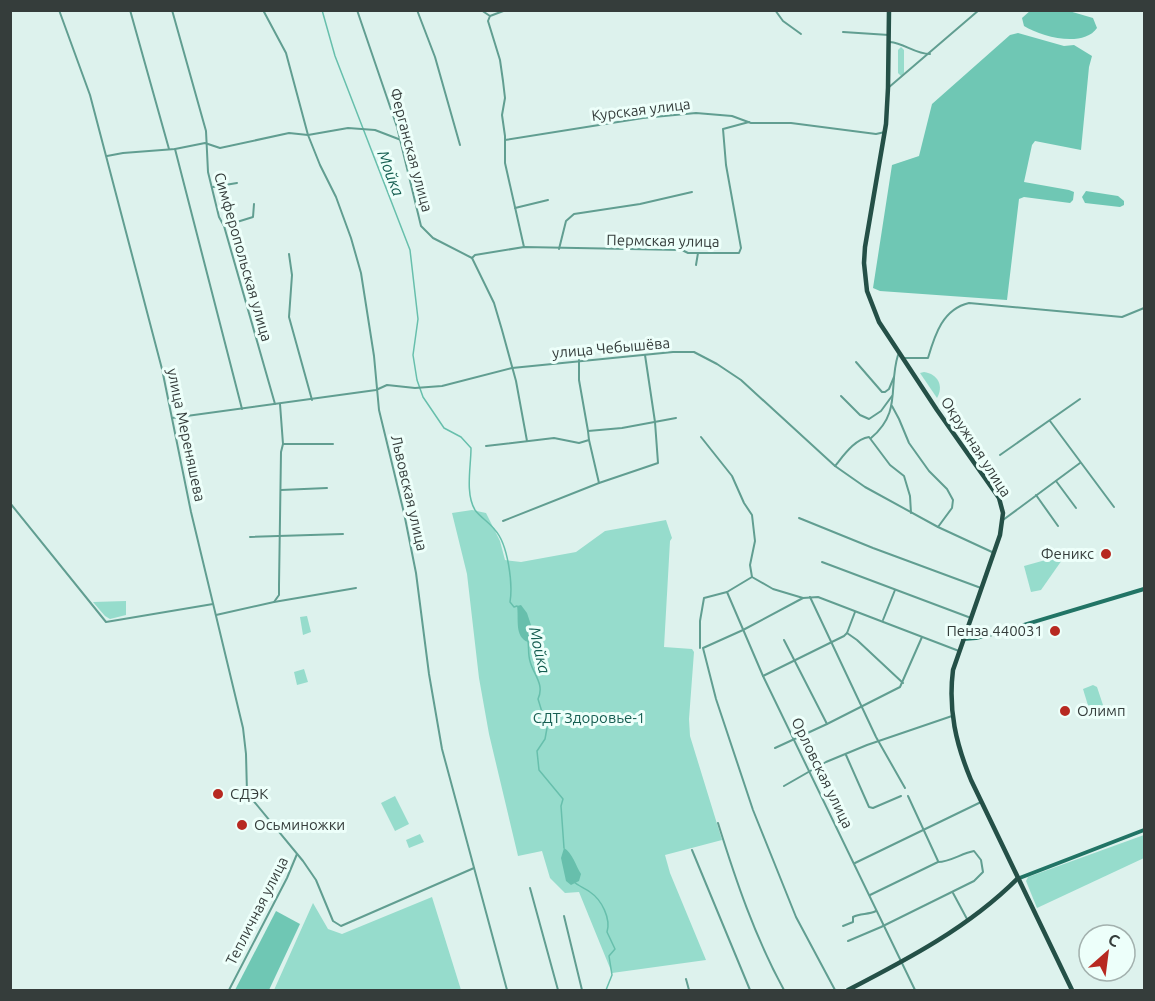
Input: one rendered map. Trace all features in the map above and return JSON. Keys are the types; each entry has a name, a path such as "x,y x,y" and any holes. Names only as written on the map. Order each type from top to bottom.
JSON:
{"main road":[{"name":"Окружная улица","path":"889,10 885,132 867,238 865,272 872,306 879,322 999,498 1002,508 1003,520 959,651 951,689 952,716 961,756 981,802 1072,990"},
{"path":"963,639 1000,632 1144,590"},
{"path":"848,990 861,987 968,921 1017,879 1144,830"}],"street":[{"name":"улица Мереняшева","path":"60,10 90,95 162,369 191,512 245,739 247,793 297,854"},
{"path":"130,10 170,149"},
{"name":"Симферопольская улица","path":"172,10 206,131 208,172 219,216 224,226 274,404"},
{"name":"Львовская улица","path":"263,10 286,53 308,135 336,197 361,273 374,356 376,390 420,593 429,674 442,749 507,990"},
{"name":"Ферганская улица","path":"357,10 401,140 421,226 433,238 472,258"},
{"path":"417,10 435,57 460,145"},
{"path":"481,10 490,16"},
{"path":"490,16 506,10"},
{"path":"775,10 783,21 801,34"},
{"path":"888,88 979,10"},
{"path":"490,16 490,29 500,60 505,98 502,120 505,163 524,247"},
{"path":"843,32 889,35"},
{"path":"889,42 897,43 916,52 930,54"},
{"path":"916,52 919,56 918,64"},
{"name":"Курская улица","path":"505,140 643,118 696,113 732,116 761,124 791,123 876,134 885,132"},
{"name":"Пермская улица","path":"472,258 475,255 524,247 739,253 741,248 726,165 723,129 749,122"},
{"path":"107,156 175,149 205,143 220,147 289,133 308,135 348,128 384,132 401,140"},
{"path":"175,149 242,409"},
{"path":"213,187 237,183"},
{"path":"560,249 566,221 574,214 640,204 692,192"},
{"path":"515,208 548,200"},
{"path":"224,226 253,218 254,204"},
{"path":"696,265 698,253"},
{"path":"289,254 292,275 289,317 312,400"},
{"path":"472,258 494,303 512,368 527,441"},
{"path":"903,358 928,358 947,314 958,306 969,303 1122,317 1144,308"},
{"name":"улица Чебышёва","path":"172,418 312,400 376,390 387,385 442,386 512,368 579,360 694,352 741,380 835,466 877,495 993,553"},
{"path":"871,438 886,419 892,406 899,353"},
{"path":"503,521 599,483 658,463 655,422 645,355"},
{"path":"579,360 579,380 599,483"},
{"path":"856,362 883,393 889,388 895,375"},
{"path":"841,396 860,415 869,419 881,411 893,394"},
{"path":"1000,455 1080,399"},
{"path":"274,602 279,591 283,444 280,404"},
{"path":"892,406 909,443 947,489 953,500 952,508 938,527"},
{"path":"588,431 676,418"},
{"path":"1050,421 1114,507"},
{"path":"701,437 732,476 752,515 755,541 750,566 752,577 773,589 803,598"},
{"path":"835,466 851,447 866,437 871,438 890,465 904,476 910,496 911,513"},
{"path":"486,446 554,438 579,442 589,440"},
{"path":"283,444 333,444"},
{"path":"1003,520 1080,463"},
{"path":"1056,481 1076,508"},
{"path":"281,490 327,488"},
{"path":"1036,495 1058,526"},
{"path":"10,503 106,622 213,604"},
{"path":"799,518 981,588"},
{"path":"250,537 343,534"},
{"path":"822,562 970,618"},
{"path":"752,577 727,592 704,598 700,621 702,648 716,699 753,810 796,917 835,990"},
{"path":"216,615 356,588"},
{"path":"882,621 895,590"},
{"name":"Орловская улица","path":"727,592 763,676 915,990"},
{"path":"702,648 743,630 803,598 810,597 823,598 959,651"},
{"path":"810,597 861,707 905,788"},
{"path":"763,676 847,633 855,611"},
{"path":"847,633 903,683"},
{"path":"775,747 898,689 903,683 922,637"},
{"path":"784,640 827,724"},
{"path":"784,786 826,762 878,741 952,716"},
{"path":"846,755 869,807 873,808 901,796"},
{"path":"908,795 938,862"},
{"path":"855,863 981,802"},
{"path":"718,823 735,879 783,990"},
{"path":"692,850 750,990"},
{"path":"848,941 974,881 983,870 978,854 972,851 938,862 870,895"},
{"name":"Тепличная улица","path":"229,990 265,923 297,854 316,880 333,921 341,926 474,868"},
{"path":"530,888 558,990"},
{"path":"953,892 968,921"},
{"path":"843,926 853,922 853,917 860,914 868,915 877,910"},
{"path":"564,916 582,990"},
{"path":"686,979 689,990"}],"green space":[{"path":"901,47 904,50 904,73 901,76 898,73 898,50"},
{"path":"920,373 933,375 940,385 937,398"},
{"name":"СДТ Здоровье-1","path":"472,510 486,513 500,541 505,560 521,562 576,552 605,531 666,520 672,538 664,647 692,649 694,652 689,719 690,736 722,840 665,855 670,873 706,960 612,973 579,892 565,893 550,878 542,851 518,856 489,734 479,678 467,574 452,513"},
{"path":"1060,556 1062,560 1041,590 1031,592 1024,566"},
{"path":"126,601 126,615 110,619 93,602"},
{"path":"307,616 311,632 303,635 300,617"},
{"path":"304,669 308,682 297,685 294,672"},
{"path":"1093,685 1097,687 1104,708 1094,714 1090,712 1083,689"},
{"path":"395,796 409,824 395,831 381,803"},
{"path":"420,834 424,842 409,848 406,840"},
{"path":"1144,835 1144,858 1037,908 1026,881 1028,877"},
{"path":"432,897 461,990 274,990 313,903 328,929 342,934"}],"shaded area":[{"path":"1031,10 1069,11 1093,18 1097,28 1082,38 1051,37 1024,26 1022,18"},
{"path":"1018,33 1064,46 1074,45 1092,56 1081,150 1035,141 1032,145 1024,182 1069,190 1074,192 1073,200 1070,203 1024,197 1019,199 1007,300 880,291 873,288 892,165 919,156 932,104 1010,35"},
{"path":"1086,191 1118,196 1124,201 1124,205 1120,207 1085,203 1082,197"},
{"path":"521,605 527,613 534,634 528,642 521,636 518,627 517,606"},
{"path":"564,848 572,856 581,874 579,881 571,885 566,881 561,858"},
{"path":"276,911 300,924 269,990 235,990"}],"waterway":[{"name":"Мойка","path":"322,10 335,56 410,250 418,319 413,355 417,380 423,397 444,428 461,437 471,448 469,488 472,503 477,513 500,536 510,575 510,602 514,607 517,606"},
{"name":"Мойка","path":"528,641 529,659 539,684 538,699 547,728 545,739 537,751 539,770 563,799 561,806 564,848"},
{"name":"Мойка","path":"573,881 594,895 607,916 607,932 615,949 609,956 612,975 606,990"}],"place":[{"name":"Феникс","path":"1106,554"},
{"name":"Пенза 440031","path":"1055,631"},
{"name":"Олимп","path":"1065,711"},
{"name":"СДЭК","path":"218,794"},
{"name":"Осьминожки","path":"242,825"}]}
